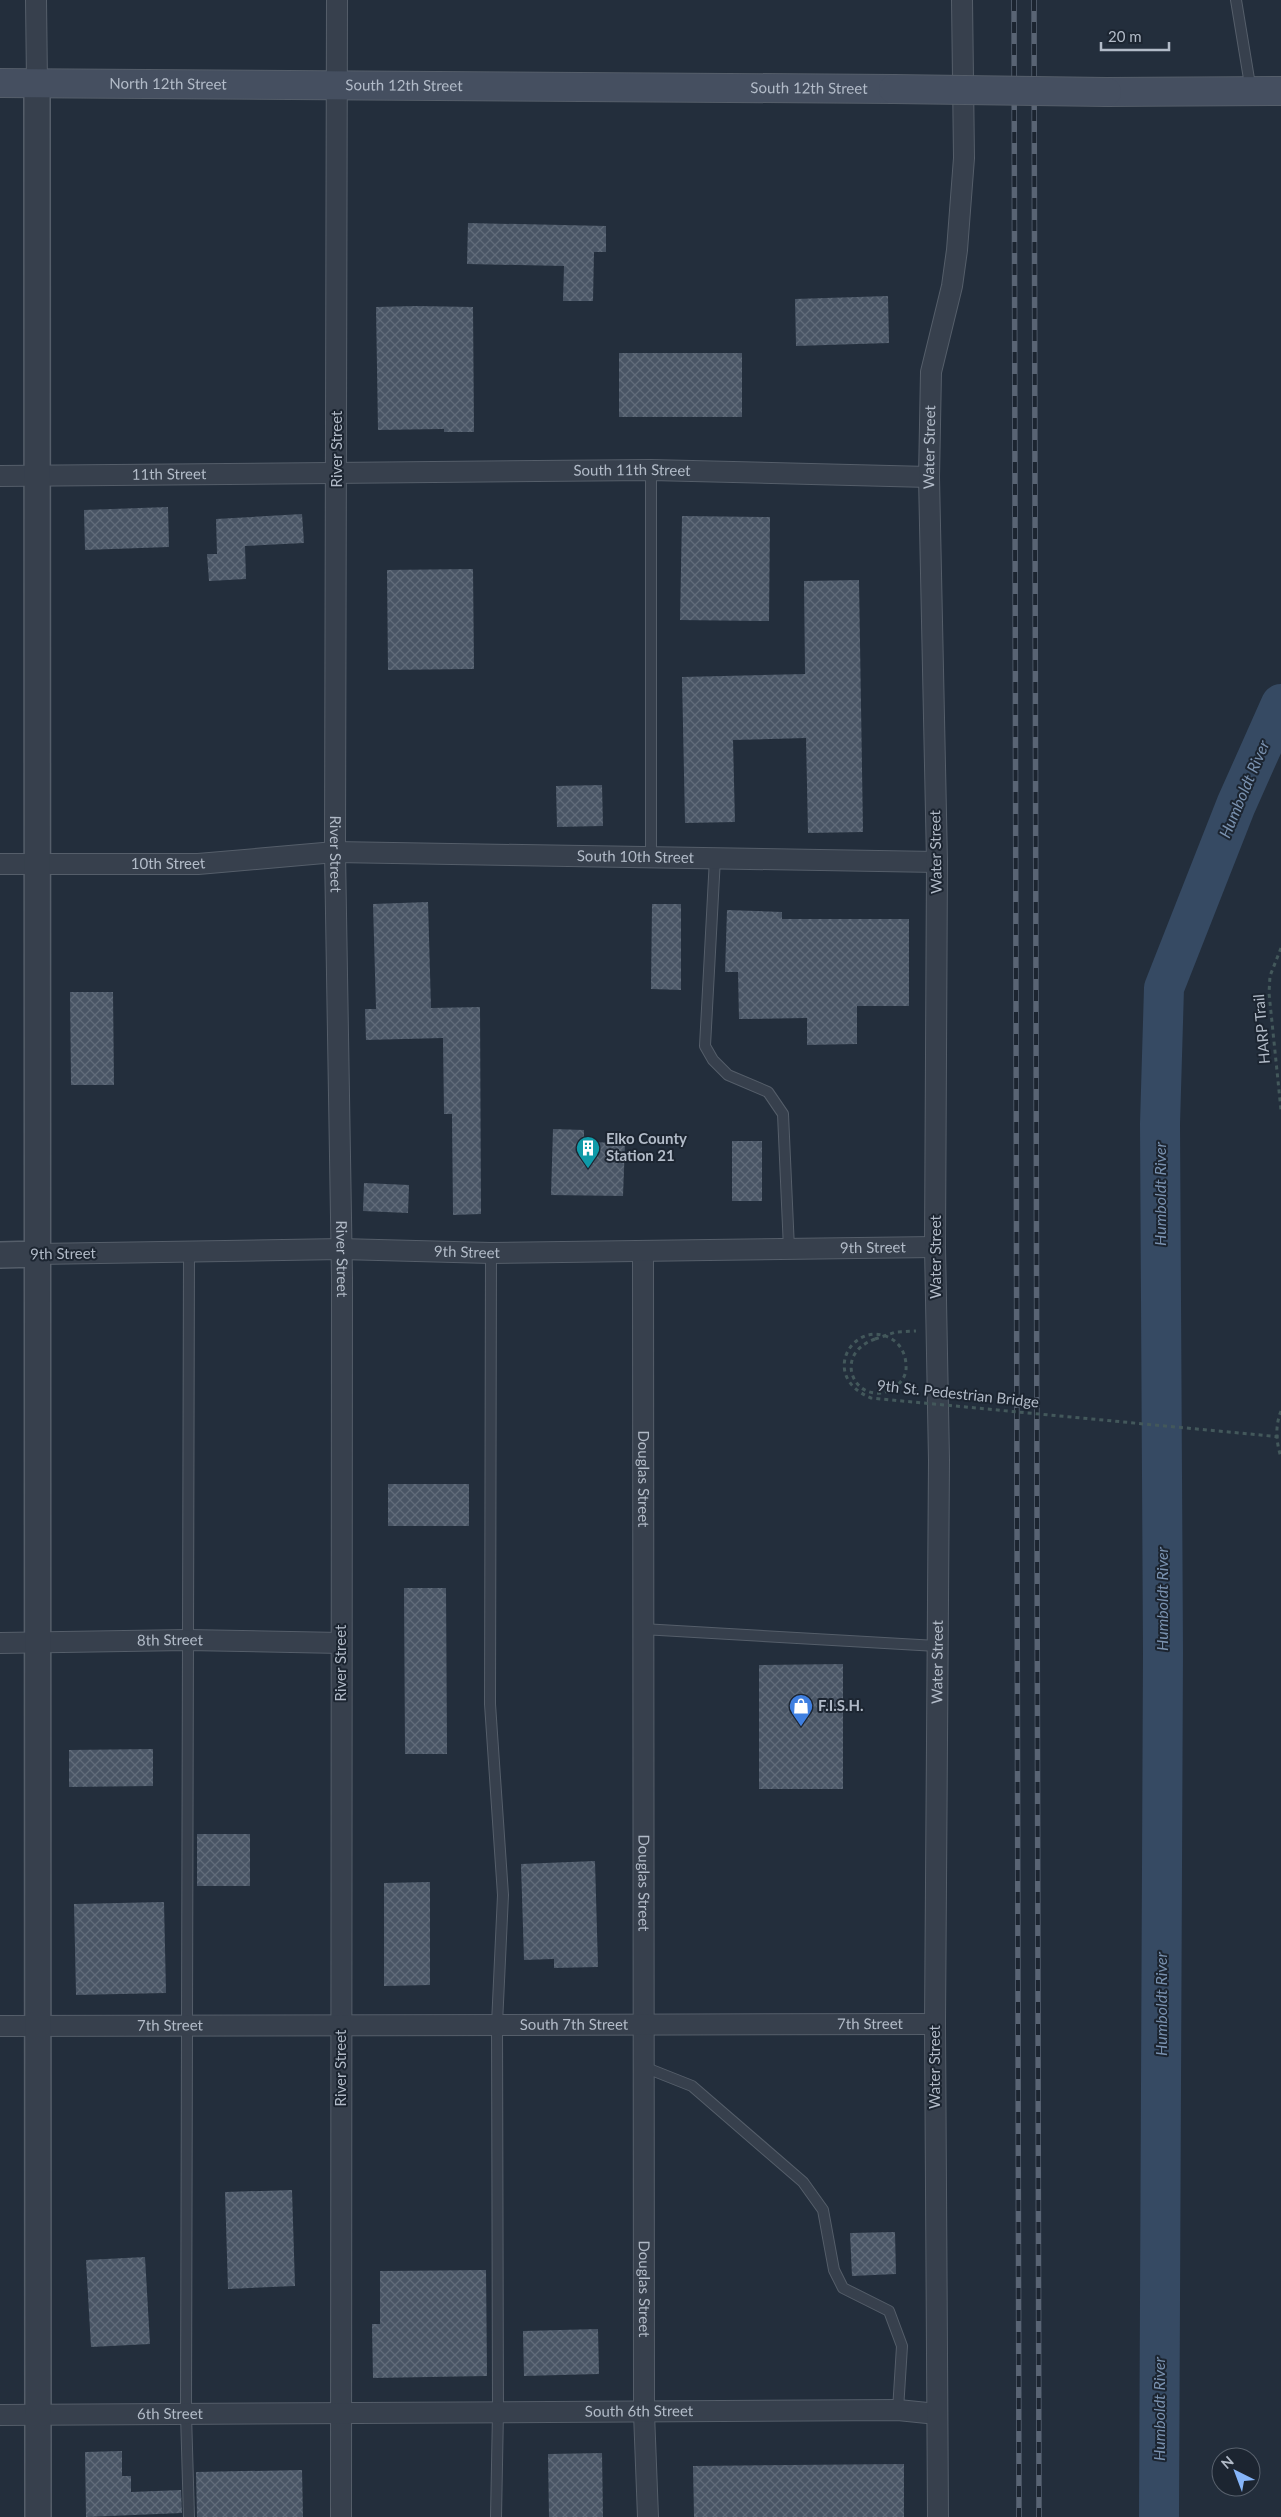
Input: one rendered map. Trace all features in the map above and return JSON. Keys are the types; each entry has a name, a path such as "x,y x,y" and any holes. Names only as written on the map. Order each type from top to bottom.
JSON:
{"main road":[{"name":"North 12th Street","path":"0,83 335,86"},
{"name":"South 12th Street","path":"335,86 1281,92"}],"street":[{"path":"36,0 38,2517"},
{"name":"River Street","path":"336,0 337,472 335,852 341,1249 341,2517"},
{"name":"Water Street","path":"938,2517 935,2024 939,1460 935,1247 937,862 929,478 931,372 952,286 958,250 964,158 962,0"},
{"name":"South 11th Street","path":"337,472 651,470 929,478"},
{"name":"11th Street","path":"0,476 337,472"},
{"name":"South 10th Street","path":"335,852 937,862"},
{"name":"10th Street","path":"0,864 198,864 335,852"},
{"name":"9th Street","path":"0,1255 341,1249 491,1253 935,1247"},
{"name":"Douglas Street","path":"643,1251 644,2413 648,2517"},
{"name":"8th Street","path":"0,1643 37,1644 187,1640 340,1643"},
{"name":"South 7th Street","path":"341,2025 806,2023"},
{"name":"7th Street","path":"806,2023 935,2024"},
{"name":"7th Street","path":"0,2026 341,2025"},
{"name":"South 6th Street","path":"341,2414 898,2410 937,2414"},
{"name":"6th Street","path":"0,2415 341,2414"}],"lane":[{"path":"1236,0 1251,92"},
{"path":"651,470 651,857"},
{"path":"715,858 705,1046 713,1060 728,1075 768,1092 783,1114 789,1249"},
{"path":"189,1251 186,2414 189,2517"},
{"path":"491,1253 490,1704 503,1895 497,2024 498,2412 496,2517"},
{"path":"642,1629 937,1646"},
{"path":"644,2067 692,2086 803,2182 823,2210 834,2270 843,2288 889,2311 902,2346 898,2410"}],"path":[{"name":"HARP Trail","path":"1281,948 1270,976 1269,993 1281,1110"},
{"name":"9th St. Pedestrian Bridge","path":"916,1331 896,1332 875,1339 862,1345 853,1356 851,1374 855,1382 862,1388 874,1393 888,1392 903,1378 906,1369 905,1357 900,1347 883,1334 863,1336 852,1344 846,1355 845,1375 855,1389 872,1398 1281,1437"},
{"path":"1281,1411 1277,1430 1278,1447 1281,1457"}],"building":[{"path":"468,223 606,226 606,252 594,252 593,301 563,301 564,266 467,264"},
{"path":"888,296 889,343 796,346 795,299"},
{"path":"376,307 473,307 474,432 444,432 444,429 378,430"},
{"path":"619,353 742,353 742,417 619,417"},
{"path":"168,507 169,547 85,550 84,510"},
{"path":"302,514 304,543 245,546 246,579 209,581 207,554 217,554 216,519"},
{"path":"682,516 770,517 769,621 680,620"},
{"path":"473,569 474,669 388,670 387,570"},
{"path":"859,580 863,832 808,833 806,738 733,740 735,822 685,823 682,677 805,674 804,581"},
{"path":"602,785 603,826 557,827 556,786"},
{"path":"428,902 431,1008 480,1007 481,1214 453,1215 452,1114 444,1114 443,1038 366,1040 365,1009 376,1009 373,904"},
{"path":"652,904 681,904 681,990 651,989"},
{"path":"727,910 782,912 782,919 909,919 909,1006 857,1006 857,1044 807,1045 807,1018 739,1019 738,972 725,972"},
{"path":"70,992 113,992 114,1085 71,1085"},
{"name":"Elko County Station 21","path":"553,1129 584,1130 584,1142 625,1143 623,1196 551,1195"},
{"path":"732,1141 762,1141 762,1201 732,1201"},
{"path":"364,1183 409,1185 408,1213 363,1211"},
{"path":"388,1484 469,1484 469,1526 388,1526"},
{"path":"404,1588 446,1588 447,1754 405,1754"},
{"name":"F.I.S.H.","path":"843,1664 843,1789 759,1789 759,1665"},
{"path":"153,1749 153,1786 69,1787 69,1750"},
{"path":"197,1834 250,1834 250,1886 197,1886"},
{"path":"595,1861 598,1967 554,1968 554,1959 524,1960 521,1864"},
{"path":"430,1882 430,1985 384,1986 384,1883"},
{"path":"164,1902 166,1993 76,1995 74,1904"},
{"path":"292,2190 295,2286 228,2289 225,2192"},
{"path":"895,2232 896,2274 852,2276 850,2233"},
{"path":"145,2257 150,2344 91,2347 86,2260"},
{"path":"486,2270 487,2376 373,2378 372,2324 380,2324 380,2271"},
{"path":"598,2329 599,2374 524,2376 523,2331"},
{"path":"122,2451 122,2476 131,2476 131,2492 181,2490 182,2513 86,2517 85,2452"},
{"path":"602,2453 603,2517 549,2517 548,2454"},
{"path":"904,2464 904,2517 694,2517 693,2466"},
{"path":"302,2470 303,2517 197,2517 196,2472"}],"waterway":[{"name":"Humboldt River","path":"1159,2517 1163,1652 1160,1124 1164,988 1236,805 1281,704"}],"railway":[{"path":"1014,0 1019,2517"},
{"path":"1034,0 1039,2517"}],"place":[{"name":"Elko County Station 21","path":"588,1169"},
{"name":"F.I.S.H.","path":"801,1727"}]}
